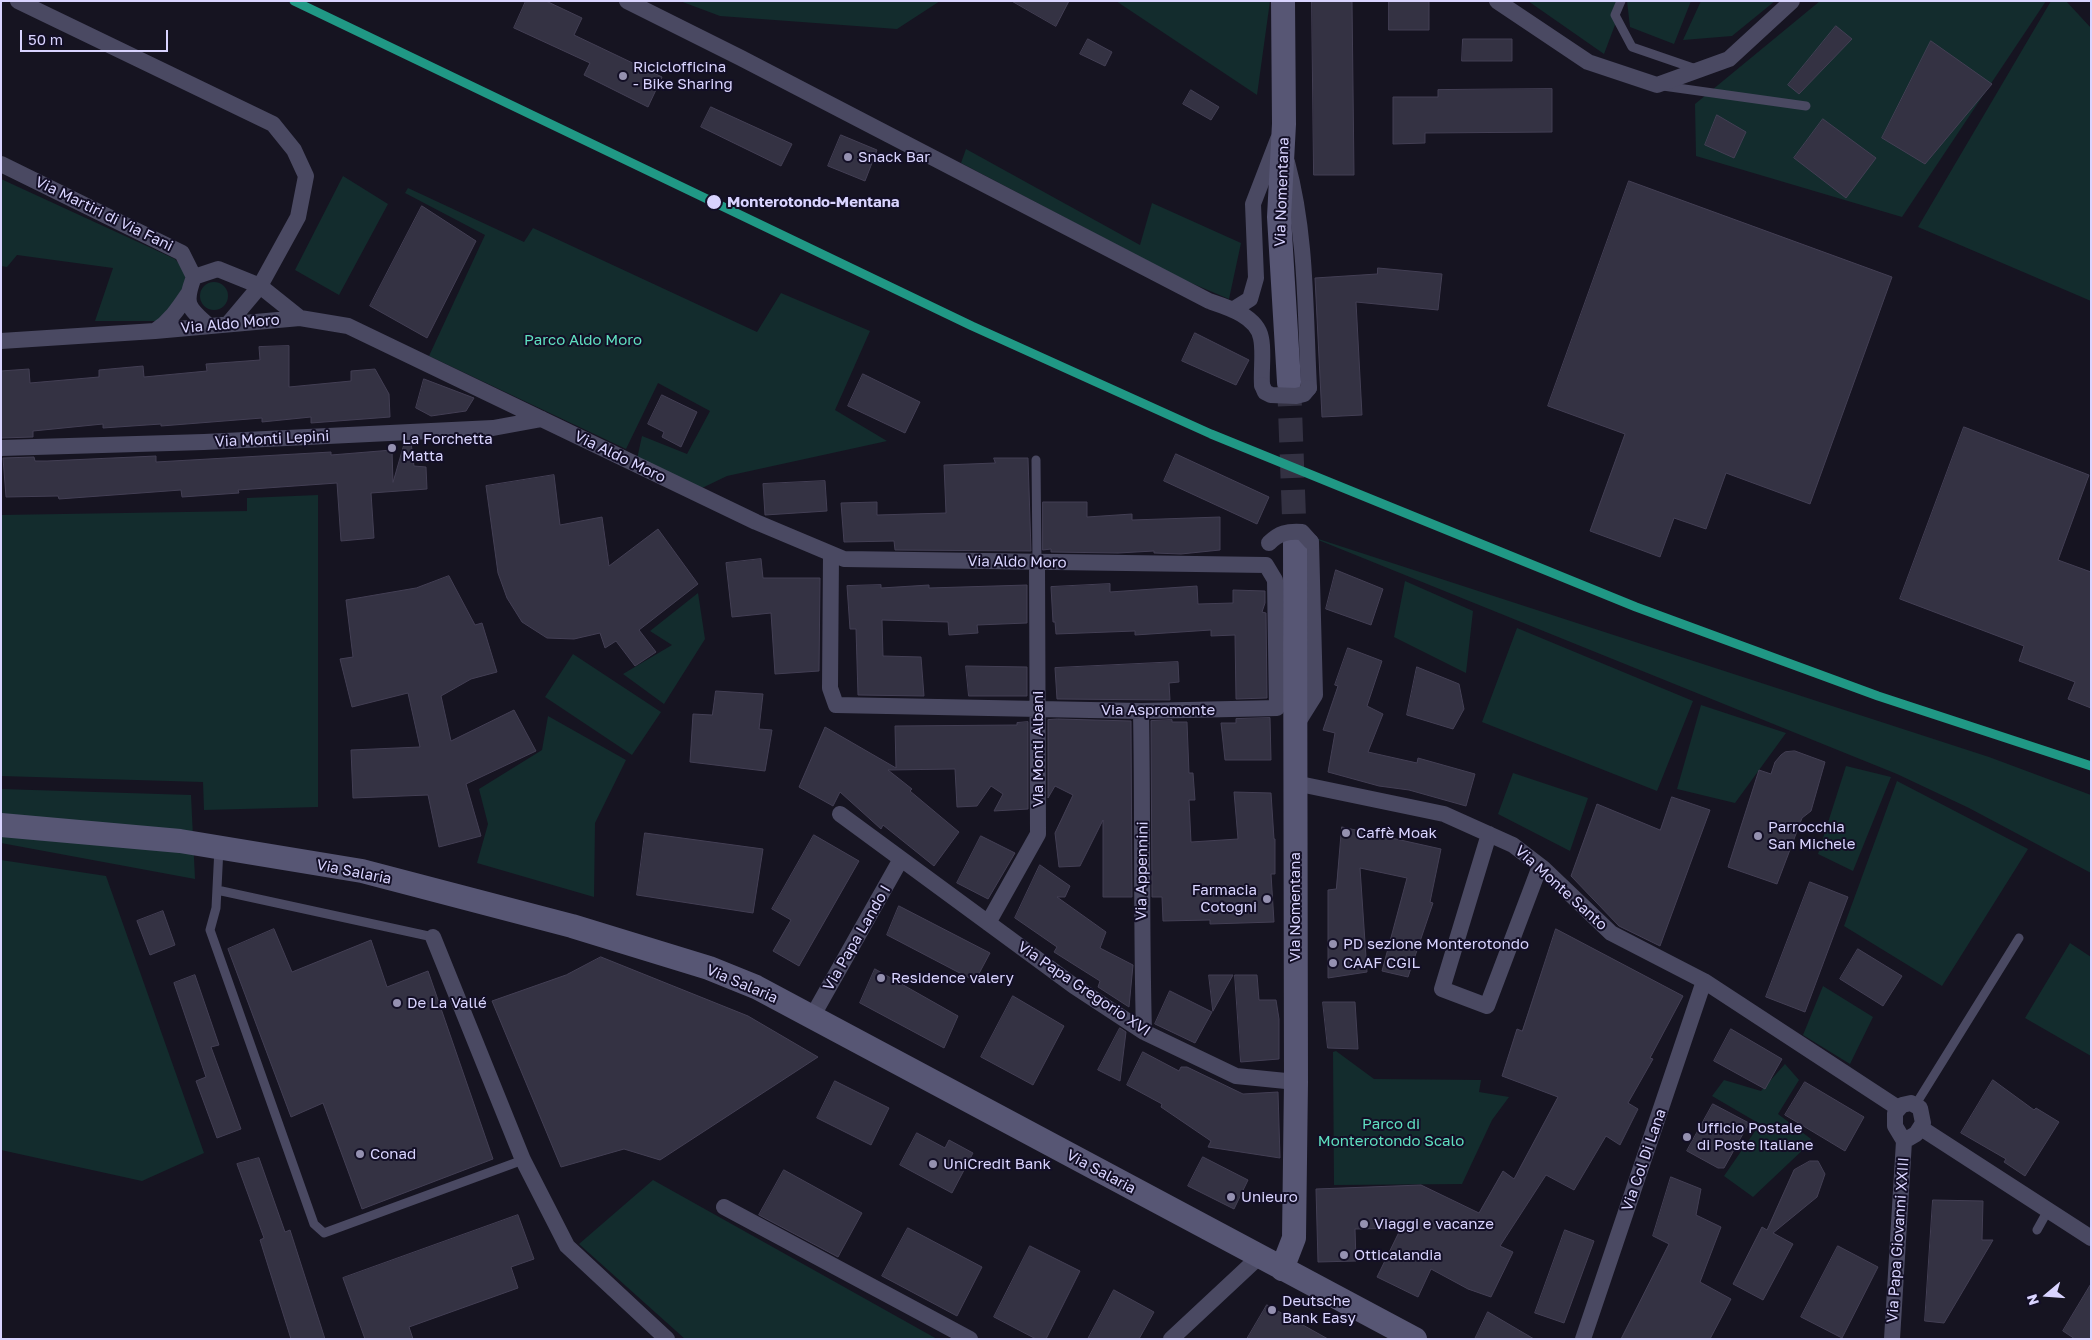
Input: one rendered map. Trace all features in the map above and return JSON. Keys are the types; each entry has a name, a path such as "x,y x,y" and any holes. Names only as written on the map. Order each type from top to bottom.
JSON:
{"main road":[{"name":"Via Nomentana","path":"1283,1 1283,136 1279,229 1299,385"},
{"name":"Via Nomentana","path":"1282,1269 1294,1238 1296,1082 1295,728 1303,543"},
{"name":"Via Salaria","path":"1,825 180,841 362,872 572,926 708,968 756,987 1415,1339"}],"street":[{"path":"18,1 273,124 294,150 306,176 298,217 260,286 228,324"},
{"path":"627,1 741,58 1209,302 1234,309 1257,326 1261,337 1262,385 1265,392 1271,395 1296,396 1304,394 1299,385"},
{"path":"1497,1 1588,62 1657,85 1729,59 1792,1"},
{"path":"1234,309 1250,299 1256,278 1253,204 1283,136"},
{"name":"Via Martiri di Via Fani","path":"1,164 182,253 194,277"},
{"path":"155,330 165,324 178,310 188,294 194,277 218,269 260,286 300,318"},
{"path":"188,294 192,311 208,325"},
{"name":"Via Aldo Moro","path":"1,340 300,318 348,326 756,522 844,560 1266,565 1275,580 1277,708"},
{"name":"Via Monti Lepini","path":"1,448 213,442 493,428 542,419"},
{"path":"1247,564 1277,535 1288,531 1302,532 1303,543"},
{"name":"Via Aspromonte","path":"831,554 830,688 836,705 1141,711 1277,708"},
{"name":"Via Monti Albani","path":"988,923 1038,834 1038,562"},
{"path":"1277,708 1295,728"},
{"name":"Via Appennini","path":"1141,711 1143,816 1141,914 1144,1032"},
{"name":"Via Monte Santo","path":"1295,782 1444,814 1513,845 1540,866 1611,933 1704,981 1898,1108"},
{"path":"840,814 988,923"},
{"path":"1489,834 1442,989 1487,1006 1540,866"},
{"name":"Via Papa Lando I","path":"812,1017 901,859"},
{"name":"Via Papa Gregorio XVI","path":"988,923 1074,986 1144,1032 1236,1076 1296,1082"},
{"path":"433,937 523,1160 567,1246 667,1339"},
{"name":"Via Col Di Lana","path":"1583,1339 1704,981"},
{"path":"1905,1104 1916,1104 1920,1108 1923,1118 1921,1128 1904,1141 1894,1126 1894,1117 1898,1108 1905,1104"},
{"path":"1921,1128 2047,1212 2091,1238"},
{"name":"Via Papa Giovanni XXIII","path":"1892,1339 1904,1141"},
{"path":"724,1208 970,1339"},
{"path":"1171,1339 1260,1256"}],"lane":[{"path":"1621,1 1616,15 1632,47 1699,70"},
{"path":"1657,85 1806,106"},
{"path":"1036,460 1038,562"},
{"path":"219,848 216,908 210,930 314,1224 324,1233 523,1160"},
{"path":"217,890 433,937"},
{"path":"1916,1104 2019,938"},
{"path":"2037,1230 2047,1212"}],"green space":[{"path":"680,1 940,1 897,29 720,16"},
{"path":"1116,1 1270,1 1257,95"},
{"path":"1528,1 1624,1 1604,54"},
{"path":"1627,1 1691,1 1674,44 1630,27"},
{"path":"1701,1 1775,1 1732,36 1683,40"},
{"path":"1820,1 2046,1 1902,217 1696,156 1695,104"},
{"path":"2051,1 2066,1 2091,28 2091,301 1918,227"},
{"path":"966,149 1140,245 1152,203 1241,243 1229,299 1184,280 961,163"},
{"path":"343,176 388,204 339,295 295,270"},
{"path":"1,179 175,259 190,277 162,321 95,321 113,268 17,255 7,267 1,266"},
{"name":"Parco Aldo Moro","path":"408,188 524,242 533,228 757,332 781,293 870,331 835,410 887,441 727,476 702,488 637,459 642,436 687,454 710,411 658,383 626,449 429,356 485,235 405,193"},
{"path":"214,282 224,286 228,296 224,306 214,310 204,306 200,296 204,286"},
{"path":"318,495 318,807 204,810 203,782 1,776 1,515 247,511 247,498"},
{"path":"1306,535 1989,757 2091,795 2091,873 1969,808 1897,774"},
{"path":"1405,581 1473,611 1466,673 1394,637"},
{"path":"698,593 705,639 664,704 623,674 672,645 650,631"},
{"path":"1517,628 1693,701 1657,791 1482,722"},
{"path":"573,654 661,712 632,755 545,697"},
{"path":"1701,705 1786,733 1735,803 1677,789"},
{"path":"548,716 626,760 595,823 594,897 477,863 488,824 479,789 542,750"},
{"path":"1846,766 1891,777 1853,871 1818,854"},
{"path":"1513,773 1588,798 1570,851 1498,814"},
{"path":"1897,781 2028,849 1942,986 1844,926"},
{"path":"1,789 191,795 195,879 1,843"},
{"path":"1,860 106,876 204,1153 142,1181 1,1150"},
{"path":"2070,943 2091,957 2091,1056 2025,1018"},
{"path":"1823,986 1873,1017 1850,1064 1803,1035"},
{"name":"Parco di Monterotondo Scalo","path":"1336,1051 1374,1079 1481,1080 1479,1092 1509,1097 1492,1120 1462,1184 1334,1185 1333,1052"},
{"path":"1785,1064 1799,1080 1778,1114 1811,1139 1808,1145 1753,1197 1724,1176 1760,1124 1712,1096 1724,1080 1761,1091"},
{"path":"653,1180 937,1339 685,1339 579,1244"}],"building":[{"path":"526,1 546,1 582,18 574,35 662,77 648,107 584,75 590,63 514,28"},
{"path":"1012,1 1069,1 1056,26"},
{"path":"1312,1 1352,1 1354,175 1314,175"},
{"path":"1389,1 1429,1 1429,30 1389,30"},
{"path":"1836,26 1852,39 1799,94 1788,85"},
{"path":"1088,39 1112,52 1105,66 1080,54"},
{"path":"1463,39 1512,39 1512,61 1462,61"},
{"path":"1931,41 1992,84 1925,164 1882,138"},
{"path":"1552,89 1552,132 1425,133 1425,143 1393,144 1393,97 1438,97 1438,90"},
{"path":"1191,90 1219,107 1211,120 1183,104"},
{"name":"Monterotondo-Mentana","path":"711,107 792,144 781,166 701,127"},
{"path":"1717,115 1746,132 1734,158 1705,145"},
{"path":"1823,119 1876,158 1846,198 1794,158"},
{"path":"841,135 877,150 865,181 828,166"},
{"path":"1629,181 1892,277 1810,504 1726,473 1706,529 1674,518 1660,557 1590,531 1625,434 1548,406"},
{"path":"422,206 476,241 427,338 370,306"},
{"path":"1378,268 1442,274 1438,310 1356,302 1362,415 1322,417 1315,278 1377,274"},
{"path":"1195,333 1249,360 1236,385 1182,361"},
{"path":"289,346 289,387 351,381 351,371 375,369 389,394 390,417 311,423 311,417 262,422 262,418 161,426 161,424 103,428 103,424 33,431 33,437 1,438 1,371 29,369 30,383 99,377 99,370 143,366 144,377 207,371 206,364 260,360 259,347"},
{"path":"863,374 920,402 905,433 848,406"},
{"path":"424,379 474,398 466,411 431,416 416,408"},
{"path":"662,395 697,412 681,447 662,437 664,432 648,424"},
{"path":"1964,427 2089,475 2058,560 2091,572 2091,708 2068,699 2075,682 2019,661 2024,646 1900,599"},
{"path":"405,442 411,442 414,466 426,467 427,489 371,493 374,538 341,541 337,483 238,490 239,493 182,497 181,490 59,499 58,496 6,497 3,458 34,457 35,461 47,461 156,456 156,462 331,452 331,455 392,450 393,482"},
{"path":"1176,454 1269,497 1257,524 1164,481"},
{"path":"994,458 1028,458 1031,551 895,550 894,541 844,542 841,503 877,502 877,515 946,513 944,465 995,463"},
{"path":"554,475 560,525 602,517 609,566 658,529 698,584 639,630 656,652 635,666 616,641 605,648 600,633 574,639 547,638 522,622 507,598 498,573 486,486"},
{"path":"825,481 827,511 765,515 763,484"},
{"path":"1043,502 1087,502 1087,517 1132,514 1132,520 1220,517 1220,550 1181,554 1154,553 1154,551 1118,553 1051,552 1051,549 1043,550"},
{"path":"761,559 763,578 820,578 819,671 775,674 771,613 732,617 726,563"},
{"path":"1336,570 1383,589 1371,625 1326,609"},
{"path":"449,576 475,625 482,623 497,672 471,679 441,696 451,741 514,710 536,751 466,784 481,836 439,847 428,795 353,798 351,750 420,747 408,693 352,707 340,659 353,657 346,600 416,588"},
{"path":"1110,584 1110,592 1197,586 1198,604 1233,603 1233,590 1265,591 1265,603 1262,612 1266,613 1267,698 1236,699 1235,635 1211,636 1211,630 1135,635 1135,631 1056,634 1055,622 1053,622 1051,587"},
{"path":"881,585 881,588 929,585 929,588 1027,585 1027,623 977,625 978,633 949,635 948,622 882,620 883,656 921,657 924,696 858,695 856,629 850,629 847,586"},
{"path":"1348,648 1382,661 1367,706 1383,714 1368,752 1417,763 1418,758 1475,774 1466,806 1409,790 1379,786 1328,772 1335,733 1323,730 1338,686 1335,685"},
{"path":"1178,662 1179,682 1169,683 1170,700 1057,699 1055,668"},
{"path":"966,666 1027,667 1027,696 969,696"},
{"path":"1417,667 1459,684 1464,709 1453,729 1407,715"},
{"path":"716,691 763,694 759,729 772,730 765,771 690,762 693,714 712,715"},
{"path":"1270,718 1271,760 1225,760 1221,723 1236,723 1236,719"},
{"path":"1048,720 1131,721 1132,897 1103,897 1103,820 1080,866 1059,867 1055,833 1073,795 1055,786 1048,798"},
{"path":"1172,720 1172,722 1187,722 1189,773 1193,773 1195,800 1189,800 1191,842 1238,839 1234,792 1271,793 1275,839 1275,874 1271,874 1274,922 1210,924 1210,920 1163,921 1162,897 1152,897 1151,721"},
{"path":"1028,722 1028,809 994,811 1003,794 991,786 977,806 957,807 955,769 888,770 959,832 934,866 883,825 881,829 840,792 833,806 799,787 825,727 896,768 895,726 1017,725 1017,723"},
{"path":"1795,751 1825,762 1811,811 1802,818 1777,884 1728,867 1759,770 1771,774 1775,762 1781,755 1785,752"},
{"path":"1672,797 1710,810 1660,946 1619,926 1571,876 1597,804 1660,830"},
{"path":"1342,827 1441,849 1430,902 1433,903 1408,977 1382,971 1407,878 1360,868 1367,972 1328,978 1328,890 1336,889"},
{"path":"645,833 763,849 753,913 637,895"},
{"path":"814,835 859,861 799,966 773,951 791,920 772,909"},
{"path":"981,836 1015,853 988,899 957,883"},
{"path":"1040,865 1070,886 1065,897 1057,897 1106,932 1100,948 1133,965 1129,1007 1098,987 1100,981 1054,952 1057,947 1015,918"},
{"path":"1810,882 1848,897 1805,1012 1766,997"},
{"path":"899,906 990,953 975,981 887,935"},
{"path":"163,911 175,945 150,955 137,921"},
{"path":"274,929 292,972 371,940 387,987 428,971 493,1159 362,1209 323,1103 291,1117 228,949"},
{"path":"1556,929 1683,996 1650,1058 1653,1059 1628,1103 1638,1109 1620,1145 1606,1136 1574,1190 1546,1175 1500,1246 1513,1252 1491,1297 1468,1289 1431,1269 1418,1297 1377,1277 1401,1228 1355,1229 1356,1261 1318,1262 1316,1189 1421,1185 1479,1213 1503,1171 1514,1179 1558,1097 1502,1076 1517,1029 1522,1031"},
{"path":"1858,949 1902,976 1883,1006 1840,979"},
{"path":"601,957 748,1016 818,1057 660,1160 624,1149 561,1167 492,1001 566,975"},
{"path":"875,969 958,1016 944,1048 860,1003"},
{"path":"195,975 219,1045 211,1047 241,1129 217,1138 196,1081 206,1077 174,983"},
{"path":"1209,975 1233,975 1213,1011"},
{"path":"1235,975 1257,975 1259,1000 1276,1000 1279,1019 1279,1059 1241,1062"},
{"path":"1170,991 1212,1012 1195,1043 1155,1024"},
{"path":"1013,996 1064,1026 1033,1085 981,1057"},
{"path":"1323,1002 1355,1002 1358,1049 1328,1048"},
{"path":"1120,1028 1126,1032 1120,1081 1098,1070"},
{"path":"1731,1029 1782,1059 1765,1089 1714,1061"},
{"path":"1143,1052 1179,1071 1181,1067 1187,1067 1243,1094 1278,1092 1280,1158 1208,1147 1211,1141 1161,1107 1162,1104 1127,1085"},
{"path":"1993,1080 2034,1110 2036,1108 2059,1122 2025,1176 2004,1162 2006,1159 1961,1133"},
{"path":"835,1081 889,1108 871,1145 817,1118"},
{"path":"1805,1082 1864,1117 1845,1151 1785,1115"},
{"path":"1713,1104 1749,1123 1724,1168 1718,1168 1687,1151"},
{"path":"917,1133 945,1148 949,1140 973,1153 952,1193 900,1165"},
{"path":"1203,1157 1248,1180 1234,1209 1188,1186"},
{"path":"259,1158 285,1232 290,1230 325,1339 291,1339 260,1240 264,1238 237,1164"},
{"path":"1810,1161 1818,1161 1825,1174 1817,1197 1773,1233 1793,1244 1763,1300 1733,1284 1762,1227 1767,1230 1794,1170"},
{"path":"784,1170 862,1213 838,1257 759,1215"},
{"path":"1671,1177 1701,1189 1696,1215 1721,1227 1700,1282 1731,1299 1710,1339 1621,1339 1669,1244 1653,1236"},
{"path":"1933,1200 1983,1201 1982,1240 1993,1240 1944,1323 1925,1321"},
{"path":"518,1215 534,1259 511,1267 518,1288 409,1327 413,1339 365,1339 343,1278"},
{"path":"908,1228 982,1267 957,1316 882,1276"},
{"path":"1565,1230 1594,1241 1564,1323 1535,1313"},
{"path":"1030,1246 1080,1271 1046,1339 1036,1339 994,1317"},
{"path":"1838,1246 1878,1267 1842,1338 1801,1317"},
{"path":"2091,1284 2091,1339 2075,1339 2063,1331"},
{"path":"1114,1290 1154,1312 1139,1339 1088,1339"},
{"path":"1267,1305 1328,1339 1247,1339"},
{"path":"1488,1312 1534,1339 1475,1339"}],"tunnel":[{"path":"1289,382 1295,544"}],"transit line":[{"path":"294,1 972,326 1211,434 1636,607 1878,696 2091,766"}],"place":[{"name":"Riciclofficina - Bike Sharing","path":"623,76"},
{"name":"Snack Bar","path":"848,157"},
{"name":"Monterotondo-Mentana","path":"714,202"},
{"name":"La Forchetta Matta","path":"392,448"},
{"name":"Caffè Moak","path":"1346,833"},
{"name":"Parrocchia San Michele","path":"1758,836"},
{"name":"Farmacia Cotogni","path":"1267,899"},
{"name":"PD sezione Monterotondo","path":"1333,944"},
{"name":"CAAF CGIL","path":"1333,963"},
{"name":"Residence valery","path":"881,978"},
{"name":"De La Vallé","path":"397,1003"},
{"name":"Ufficio Postale di Poste Italiane","path":"1687,1137"},
{"name":"Conad","path":"360,1154"},
{"name":"UniCredit Bank","path":"933,1164"},
{"name":"Unieuro","path":"1231,1197"},
{"name":"Viaggi e vacanze","path":"1364,1224"},
{"name":"Otticalandia","path":"1344,1255"},
{"name":"Deutsche Bank Easy","path":"1272,1310"}]}
